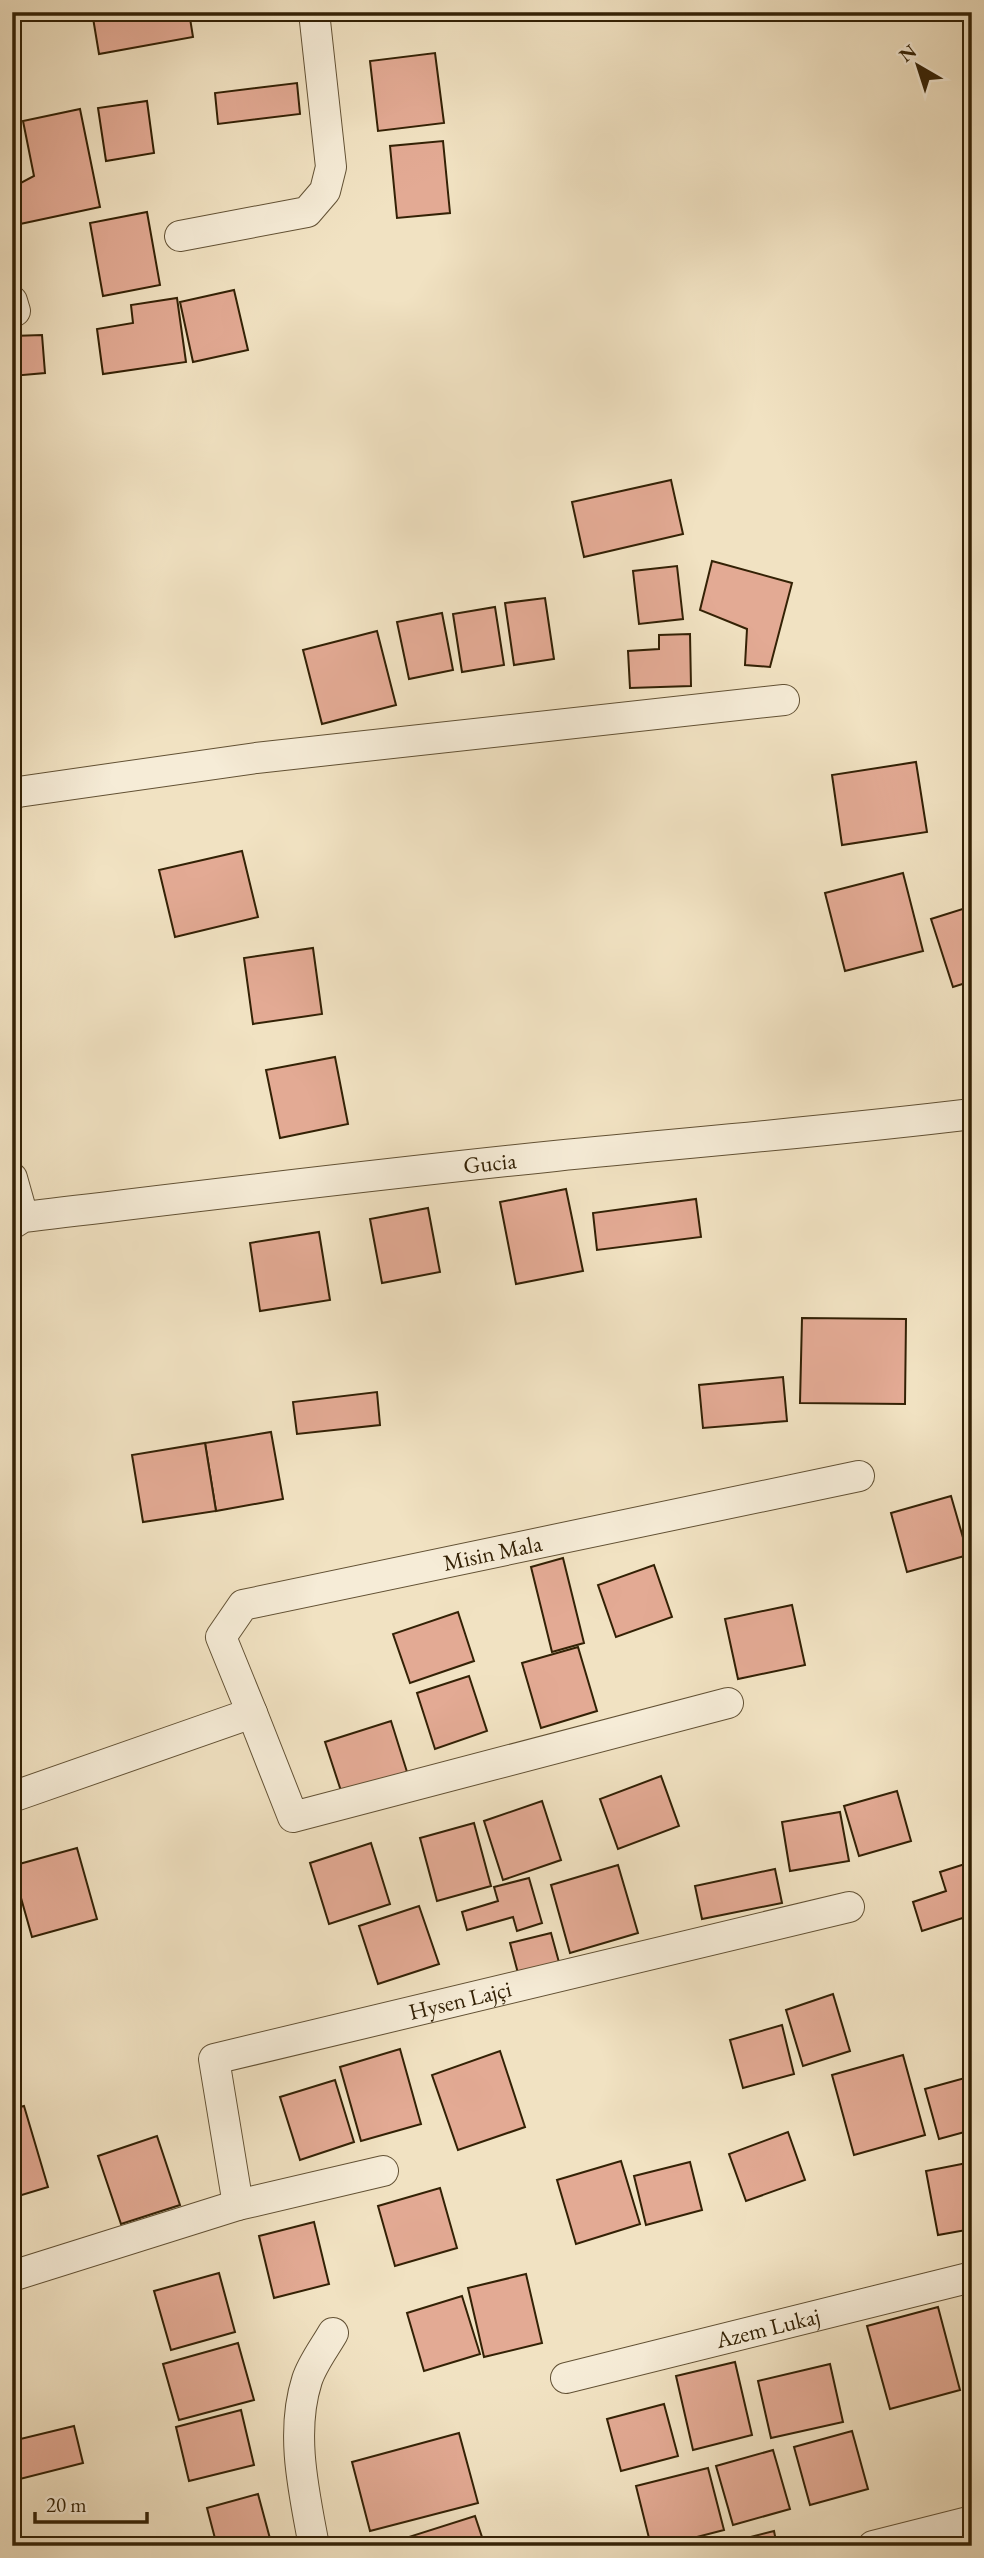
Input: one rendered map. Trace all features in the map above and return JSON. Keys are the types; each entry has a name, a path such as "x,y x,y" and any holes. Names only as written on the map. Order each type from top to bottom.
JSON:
{"street":[{"path":"180,236 307,212 324,191 331,167 314,12"},
{"path":"12,795 256,758 784,700"},
{"name":"Gucia","path":"18,1220 528,1159 839,1130 972,1114"},
{"path":"12,1178 18,1220"},
{"name":"Misin Mala","path":"728,1703 293,1817 221,1637 243,1605 859,1476"},
{"path":"12,1797 252,1713"},
{"name":"Hysen Lajçi","path":"238,2205 214,2059 849,1907"},
{"path":"12,2276 238,2205 383,2171"},
{"name":"Azem Lukaj","path":"566,2378 972,2277"},
{"path":"314,2546 304,2494 298,2433 307,2379 333,2333"},
{"path":"873,2546 972,2521"}],"building":[{"path":"92,12 189,12 193,37 99,54"},
{"path":"435,53 444,123 378,131 370,61"},
{"path":"297,83 300,114 218,124 215,93"},
{"path":"147,101 154,153 106,161 98,108"},
{"path":"80,109 100,207 20,224 13,187 34,176 23,121"},
{"path":"443,141 450,213 397,218 390,146"},
{"path":"147,212 160,285 103,296 90,223"},
{"path":"234,290 248,350 193,362 180,302"},
{"path":"177,298 186,362 103,374 97,329 133,323 131,305"},
{"path":"42,335 45,373 12,376 12,336"},
{"path":"671,480 683,534 584,557 572,502"},
{"path":"712,561 792,583 770,667 745,665 747,629 700,610"},
{"path":"677,566 683,619 639,624 633,571"},
{"path":"545,598 554,659 514,665 505,603"},
{"path":"495,607 504,665 462,672 453,614"},
{"path":"442,613 453,670 409,679 397,622"},
{"path":"377,631 396,705 322,724 303,650"},
{"path":"690,634 691,686 630,688 628,651 659,649 659,635"},
{"path":"916,762 927,832 842,845 832,775"},
{"path":"242,851 258,917 175,937 159,870"},
{"path":"903,873 923,951 845,971 825,893"},
{"path":"972,906 972,981 953,987 931,919"},
{"path":"313,948 322,1014 253,1024 244,958"},
{"path":"335,1057 348,1124 280,1138 266,1070"},
{"path":"566,1189 583,1271 516,1284 500,1202"},
{"path":"696,1199 701,1237 597,1250 593,1213"},
{"path":"428,1208 440,1272 382,1283 370,1219"},
{"path":"319,1232 330,1300 260,1311 250,1243"},
{"path":"802,1318 906,1319 905,1404 800,1403"},
{"path":"783,1377 787,1421 703,1428 699,1385"},
{"path":"377,1392 380,1425 297,1434 293,1402"},
{"path":"271,1432 283,1499 216,1511 205,1443"},
{"path":"205,1443 216,1511 143,1522 132,1455"},
{"path":"951,1496 968,1555 907,1572 891,1513"},
{"path":"563,1558 584,1643 552,1652 531,1567"},
{"path":"654,1565 672,1617 616,1637 598,1585"},
{"path":"792,1605 805,1665 738,1679 725,1619"},
{"path":"458,1612 474,1661 410,1683 393,1634"},
{"path":"578,1647 597,1711 541,1728 522,1663"},
{"path":"469,1676 487,1731 435,1749 417,1693"},
{"path":"391,1721 408,1775 343,1797 325,1742"},
{"path":"661,1776 679,1826 618,1849 600,1799"},
{"path":"897,1791 911,1841 859,1856 844,1806"},
{"path":"542,1801 561,1860 503,1880 484,1821"},
{"path":"840,1812 849,1861 790,1871 782,1822"},
{"path":"474,1823 491,1886 437,1901 420,1838"},
{"path":"371,1843 390,1904 329,1924 310,1863"},
{"path":"77,1848 97,1919 32,1937 12,1866"},
{"path":"968,1863 972,1875 972,1915 922,1931 913,1902 946,1891 940,1872"},
{"path":"618,1865 638,1933 570,1953 551,1885"},
{"path":"775,1869 782,1903 702,1919 695,1886"},
{"path":"529,1878 542,1923 517,1931 513,1917 467,1930 462,1912 498,1901 494,1887"},
{"path":"419,1906 439,1964 378,1984 359,1926"},
{"path":"551,1933 560,1966 519,1977 510,1943"},
{"path":"833,1994 850,2051 803,2066 786,2010"},
{"path":"782,2025 794,2074 743,2088 730,2040"},
{"path":"400,2049 421,2124 361,2141 340,2067"},
{"path":"500,2051 525,2127 458,2150 432,2075"},
{"path":"903,2055 925,2135 854,2155 832,2075"},
{"path":"972,2076 972,2130 939,2139 925,2089"},
{"path":"335,2080 354,2142 300,2160 280,2097"},
{"path":"24,2106 48,2187 12,2198 12,2109"},
{"path":"788,2132 805,2180 746,2201 729,2154"},
{"path":"157,2136 180,2205 121,2224 98,2156"},
{"path":"621,2161 640,2224 576,2244 557,2180"},
{"path":"690,2162 702,2210 646,2225 634,2176"},
{"path":"972,2162 972,2229 938,2235 926,2171"},
{"path":"440,2188 457,2248 395,2266 378,2206"},
{"path":"314,2222 329,2284 274,2298 259,2236"},
{"path":"219,2273 235,2332 171,2350 154,2291"},
{"path":"526,2274 542,2343 484,2357 468,2288"},
{"path":"462,2296 480,2354 424,2371 407,2313"},
{"path":"938,2307 960,2390 890,2409 867,2326"},
{"path":"238,2343 254,2400 179,2420 163,2364"},
{"path":"735,2362 752,2435 693,2450 676,2376"},
{"path":"830,2364 843,2422 771,2438 758,2381"},
{"path":"664,2404 678,2456 621,2471 607,2419"},
{"path":"241,2410 254,2465 189,2481 176,2427"},
{"path":"74,2426 83,2463 12,2481 12,2441"},
{"path":"852,2431 868,2489 810,2505 794,2447"},
{"path":"459,2433 478,2503 370,2531 352,2462"},
{"path":"773,2450 790,2509 733,2525 716,2466"},
{"path":"708,2468 724,2530 662,2546 651,2546 636,2486"},
{"path":"258,2494 272,2546 217,2546 207,2508"},
{"path":"475,2516 485,2546 395,2546 393,2542"},
{"path":"774,2531 777,2546 732,2546 731,2542"}]}
